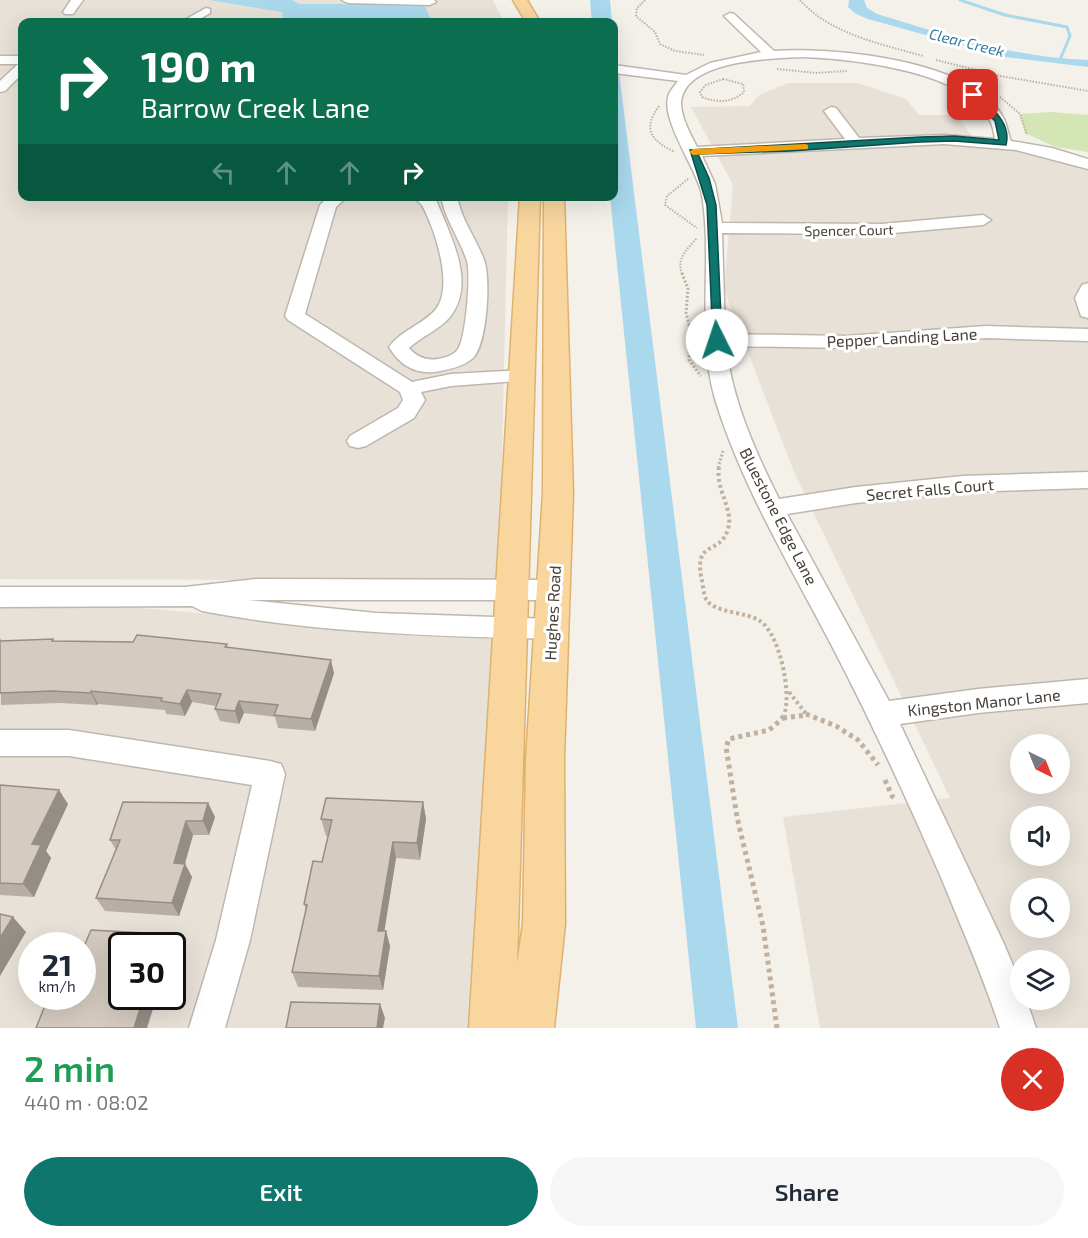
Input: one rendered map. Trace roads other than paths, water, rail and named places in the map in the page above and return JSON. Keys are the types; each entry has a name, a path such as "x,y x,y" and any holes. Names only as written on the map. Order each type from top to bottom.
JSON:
{"main road":[{"path":"520,0 531,18"},
{"path":"492,1028 530,201"},
{"name":"Hughes Road","path":"531,1028 544,924 545,759 558,493 554,201"}],"street":[{"path":"69,12 77,0"},
{"path":"348,0 430,1 435,17"},
{"path":"194,18 206,11"},
{"path":"730,16 770,61"},
{"path":"688,86 699,73 723,63 770,61 805,53 887,62 928,73 957,86 981,101 999,121 1004,143"},
{"path":"0,60 18,60"},
{"path":"618,70 688,86"},
{"path":"0,88 18,72"},
{"path":"618,77 688,86"},
{"name":"Bluestone Edge Lane","path":"688,86 675,102 675,110 687,158 705,178 714,228 713,276 720,374 740,436 773,508 881,714 948,855 1007,991 1018,1028"},
{"path":"831,111 855,143"},
{"path":"687,158 855,143 954,138 1004,143 1048,151 1088,164"},
{"path":"333,201 328,205 295,316 409,389 414,400 406,413 358,441"},
{"path":"428,201 453,267 451,295 445,310 431,323 410,335 399,347 404,356 414,363 430,366 452,362 467,351 473,332 478,270 451,201"},
{"name":"Spencer Court","path":"714,228 860,230 929,227 983,220"},
{"path":"1088,289 1084,298 1088,312"},
{"name":"Pepper Landing Lane","path":"717,340 846,342 986,332 1088,335"},
{"path":"409,389 465,378 522,376"},
{"name":"Secret Falls Court","path":"773,508 856,495 963,484 1088,480"},
{"path":"0,597 184,597 256,589 553,590"},
{"path":"184,597 246,611 348,621 551,629"},
{"name":"Kingston Manor Lane","path":"881,714 978,701 1088,691"},
{"path":"0,742 69,743 270,774 233,940 207,1028"}],"water":[{"path":"209,0 292,0 299,4 424,4 430,18 283,18 282,12"},
{"path":"590,0 610,0 612,18 592,18"},
{"name":"Clear Creek","path":"849,0 864,0 867,8 877,14 955,37 1034,55 1088,60 1088,67 1005,57 868,19 856,14 848,7"},
{"path":"618,64 738,1028 696,1028 610,201 618,201"}],"waterway":[{"path":"960,0 1005,15 1067,27 1070,36 1059,62"}]}
